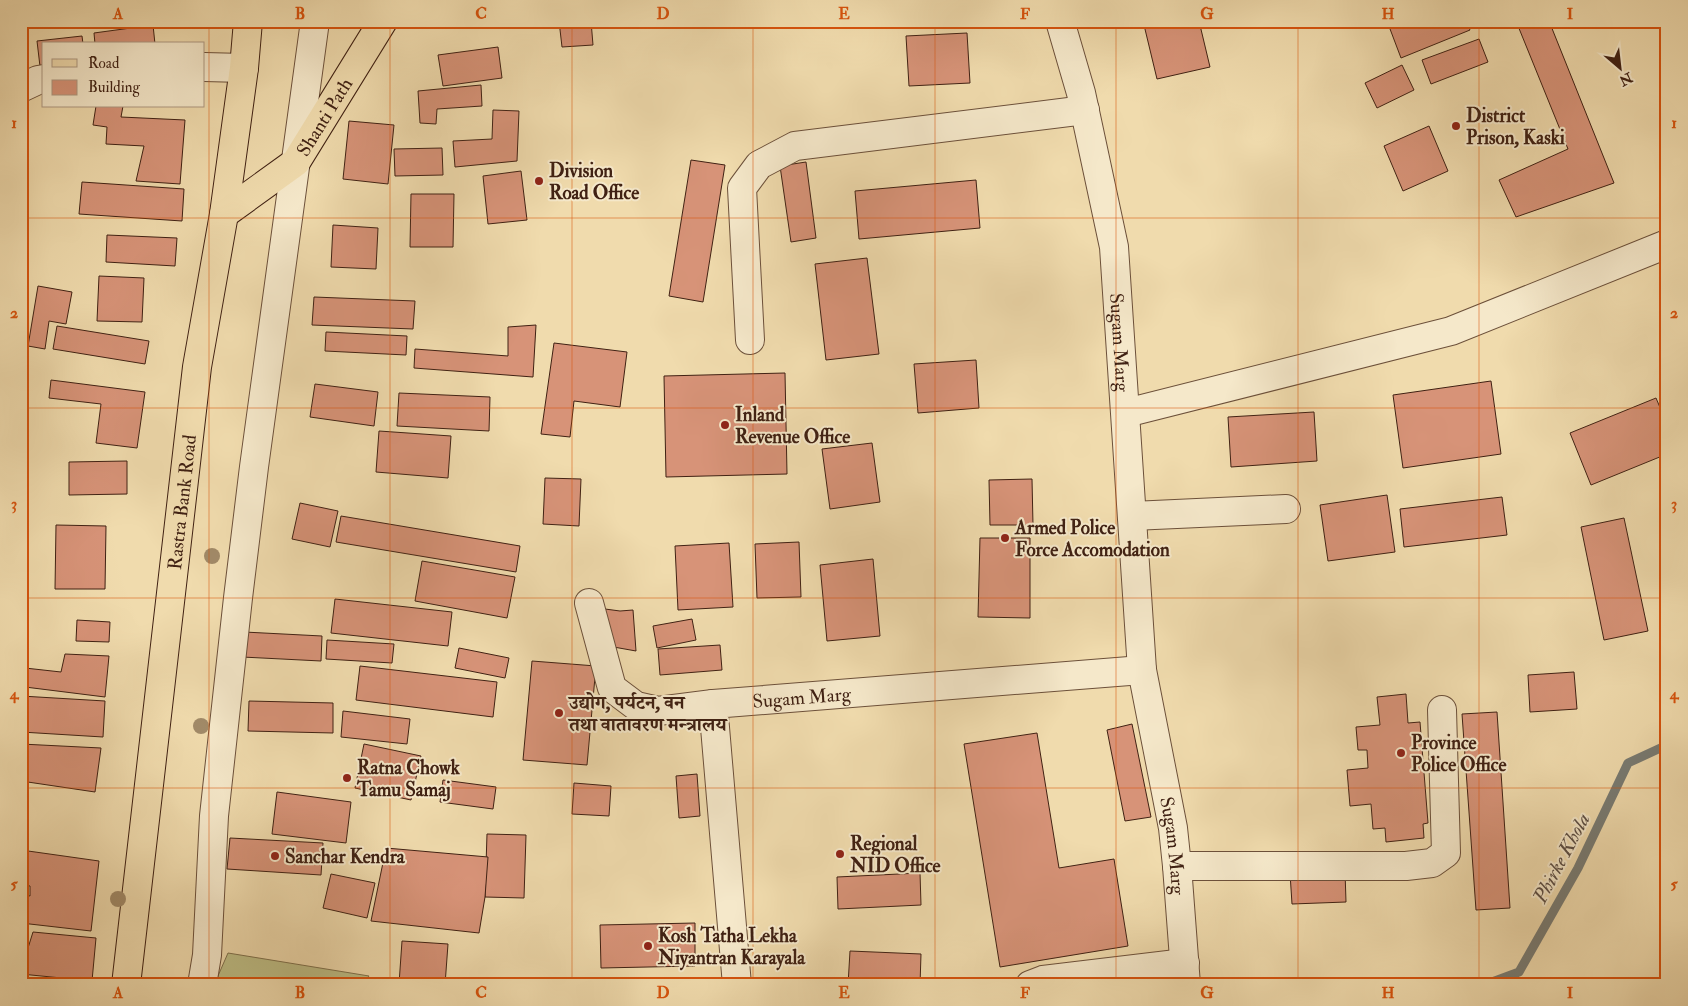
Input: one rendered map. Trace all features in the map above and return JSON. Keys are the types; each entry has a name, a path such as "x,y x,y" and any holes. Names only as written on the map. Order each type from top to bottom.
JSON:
{"main road":[{"name":"Rastra Bank Road","path":"126,985 197,367 224,214 244,68 248,21"},
{"name":"Shanti Path","path":"224,214 296,162 383,21"}],"street":[{"path":"202,985 207,955 214,816 238,598 315,21"},
{"name":"Sugam Marg","path":"1030,985 1043,980 1186,974 1172,828 1142,670 1114,247 1085,110 1060,21"},
{"path":"205,67 244,68"},
{"path":"21,88 42,79"},
{"path":"750,340 742,188 759,165 795,146 1085,110"},
{"path":"1126,413 1451,331 1667,244"},
{"path":"1132,516 1286,509"},
{"name":"Sugam Marg","path":"589,603 612,688 636,706 658,711 714,704 1142,670"},
{"path":"714,704 737,985"},
{"path":"1177,866 1406,866 1432,863 1446,853 1442,710"}],"green space":[{"path":"228,953 369,976 362,985 214,985"}],"building":[{"path":"559,21 591,21 593,45 562,47"},
{"path":"1158,21 1199,21 1210,67 1157,79 1144,25"},
{"path":"1387,21 1466,21 1470,30 1401,58"},
{"path":"1516,21 1549,21 1614,183 1516,217 1499,180 1568,149"},
{"path":"153,25 155,42 95,42 94,33"},
{"path":"967,33 970,83 909,86 906,36"},
{"path":"82,36 83,42 42,42 41,75 37,41"},
{"path":"1479,39 1488,62 1431,84 1422,60"},
{"path":"498,47 502,78 443,86 438,55"},
{"path":"1402,65 1414,90 1377,108 1365,83"},
{"path":"481,85 482,106 437,109 436,124 420,123 418,91"},
{"path":"96,108 123,108 121,117 185,120 180,184 136,181 144,146 106,144 107,127 93,125"},
{"path":"493,110 519,111 517,161 455,167 453,141 492,139"},
{"path":"349,121 394,125 388,184 343,179"},
{"path":"1429,126 1448,171 1403,191 1384,146"},
{"path":"442,148 443,175 395,176 394,149"},
{"path":"691,160 725,165 703,302 669,296"},
{"path":"806,162 816,238 791,242 780,166"},
{"path":"521,171 527,220 488,224 483,176"},
{"path":"976,180 980,228 859,239 855,191"},
{"path":"82,182 184,189 182,221 79,214"},
{"path":"411,194 454,194 453,247 410,247"},
{"path":"333,225 378,228 376,269 331,267"},
{"path":"107,235 177,238 175,266 106,262"},
{"path":"867,258 879,354 826,360 815,264"},
{"path":"99,276 144,278 142,322 97,321"},
{"path":"38,286 72,292 66,324 49,321 45,349 28,346"},
{"path":"314,297 415,301 413,329 312,325"},
{"path":"536,325 533,377 414,368 415,349 508,356 508,327"},
{"path":"57,326 149,341 145,364 53,349"},
{"path":"326,332 407,336 406,355 325,351"},
{"path":"554,343 627,352 620,407 574,401 570,437 541,434"},
{"path":"976,360 979,408 918,413 914,364"},
{"name":"Inland Revenue Office","path":"785,373 787,474 666,477 664,376"},
{"path":"51,380 145,392 137,448 96,443 101,404 49,398"},
{"path":"1491,381 1501,454 1403,468 1393,395"},
{"path":"315,384 378,392 374,426 310,417"},
{"path":"399,393 490,397 489,431 397,426"},
{"path":"1656,398 1667,424 1667,454 1591,485 1570,433"},
{"path":"1314,412 1317,461 1231,467 1228,417"},
{"path":"379,431 451,436 448,478 376,472"},
{"path":"872,443 880,502 830,509 822,449"},
{"path":"127,461 127,494 69,495 69,462"},
{"path":"545,478 581,479 579,526 543,524"},
{"path":"1032,479 1033,525 990,525 989,480"},
{"path":"1387,495 1395,552 1328,561 1320,505"},
{"path":"1502,497 1507,535 1404,547 1400,509"},
{"path":"300,503 338,511 330,547 292,539"},
{"path":"341,516 520,546 516,572 336,542"},
{"path":"1624,518 1648,631 1604,640 1581,527"},
{"path":"56,525 106,526 105,589 55,589"},
{"path":"980,538 1030,538 1030,618 978,617"},
{"path":"799,542 801,597 757,598 755,544"},
{"path":"729,543 733,607 678,610 675,546"},
{"path":"873,559 880,636 827,641 820,565"},
{"path":"422,561 515,577 507,618 415,601"},
{"path":"335,599 452,612 448,646 331,633"},
{"path":"21,607 25,607 26,637 21,637"},
{"path":"605,609 633,610 636,651 608,646"},
{"path":"692,619 696,640 657,648 653,626"},
{"path":"77,620 110,622 109,642 76,641"},
{"path":"244,632 322,636 321,661 242,657"},
{"path":"327,640 394,644 392,663 326,659"},
{"path":"720,645 722,670 660,675 658,649"},
{"path":"459,648 509,658 505,678 455,668"},
{"path":"65,654 109,656 105,697 25,687 25,668 61,672"},
{"name":"उद्योग, पर्यटन, वन तथा वातावरण मन्त्रालय","path":"532,661 596,666 587,765 523,760"},
{"path":"360,666 497,682 493,717 356,700"},
{"path":"1574,672 1577,709 1530,712 1528,675"},
{"path":"1406,694 1408,723 1420,722 1428,823 1423,824 1424,838 1386,842 1385,828 1373,829 1371,804 1350,806 1347,770 1368,768 1367,750 1358,750 1356,727 1380,725 1377,697"},
{"path":"21,696 105,701 103,737 21,732"},
{"path":"249,701 333,703 333,733 248,731"},
{"path":"343,711 410,719 407,744 341,737"},
{"path":"1497,712 1510,908 1476,910 1462,714"},
{"path":"1132,724 1151,817 1125,821 1107,730"},
{"path":"1037,733 1059,868 1114,859 1128,946 1000,967 964,744"},
{"path":"21,744 101,748 95,792 21,781"},
{"path":"364,744 421,756 411,800 355,788"},
{"path":"697,774 700,816 679,818 676,776"},
{"path":"443,780 496,787 493,809 440,802"},
{"path":"574,783 611,786 609,816 572,814"},
{"path":"277,792 351,802 346,843 272,834"},
{"path":"487,834 526,835 524,898 485,897"},
{"name":"Sanchar Kendra","path":"230,838 323,843 321,875 227,869"},
{"path":"386,848 488,857 485,897 479,933 371,921"},
{"path":"21,850 99,861 91,931 21,923 21,894 30,896 30,886 21,884"},
{"path":"1345,871 1346,902 1292,904 1290,873"},
{"path":"920,873 921,905 838,909 837,877"},
{"path":"331,874 375,883 367,918 323,908"},
{"name":"Kosh Tatha Lekha Niyantran Karayala","path":"695,923 695,966 601,968 600,925"},
{"path":"33,932 96,938 92,981 21,974 21,947 28,948"},
{"path":"402,941 448,944 445,985 399,984"},
{"path":"850,951 921,954 920,985 848,985"},
{"path":"30,979 95,983 95,985 28,985"}],"waterway":[{"name":"Phirke Khola","path":"1484,985 1519,972 1578,868 1628,763 1667,745"}],"place":[{"name":"District Prison, Kaski","path":"1456,126"},
{"name":"Division Road Office","path":"539,181"},
{"name":"Inland Revenue Office","path":"725,425"},
{"name":"Armed Police Force Accomodation","path":"1005,538"},
{"name":"उद्योग, पर्यटन, वन तथा वातावरण मन्त्रालय","path":"559,713"},
{"name":"Province Police Office","path":"1401,753"},
{"name":"Ratna Chowk Tamu Samaj","path":"347,778"},
{"name":"Regional NID Office","path":"840,854"},
{"name":"Sanchar Kendra","path":"275,856"},
{"name":"Kosh Tatha Lekha Niyantran Karayala","path":"648,946"}]}
